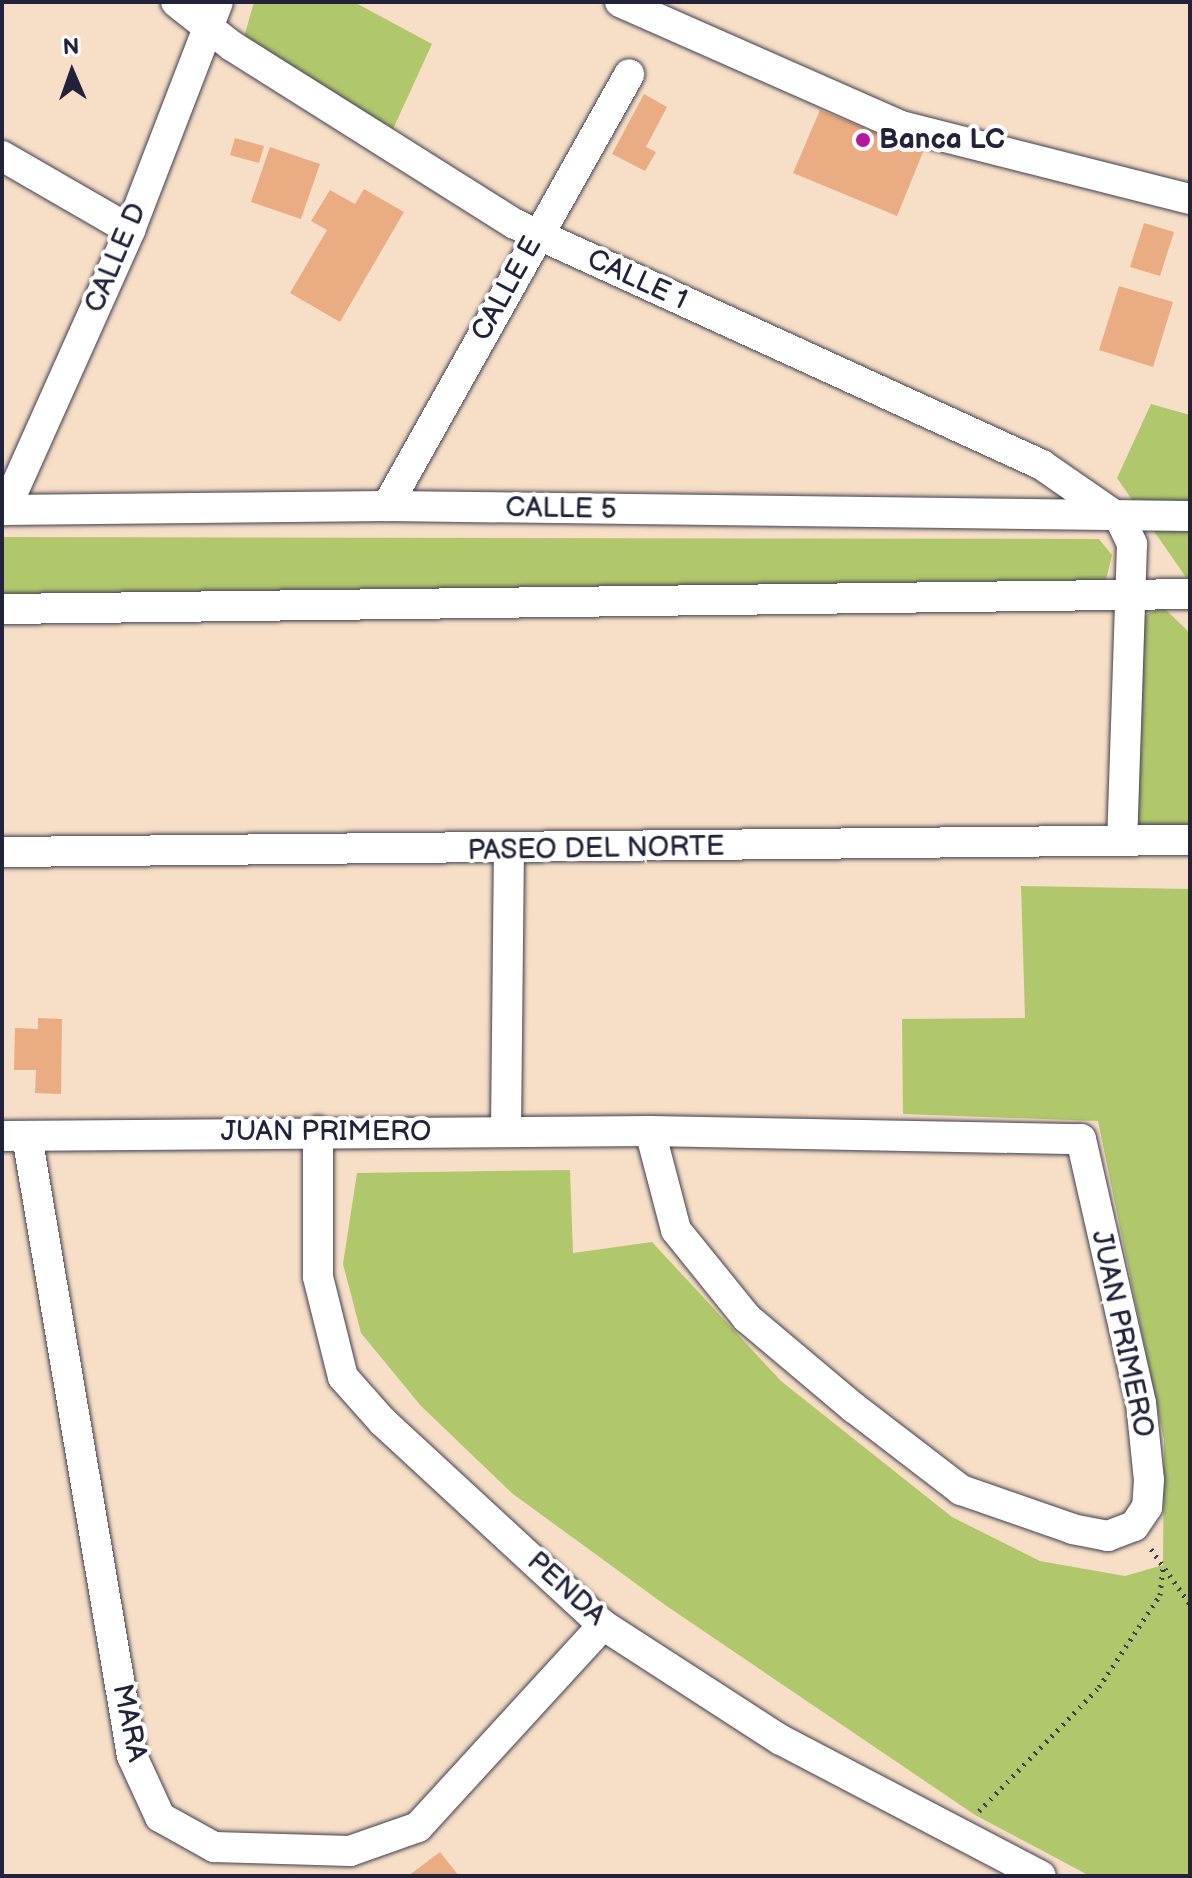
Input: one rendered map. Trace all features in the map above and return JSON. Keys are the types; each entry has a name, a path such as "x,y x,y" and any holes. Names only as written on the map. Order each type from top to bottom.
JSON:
{"street":[{"name":"CALLE 1","path":"176,2 213,13 232,46 537,234 1042,465 1120,519"},
{"path":"620,2 901,126 1190,199"},
{"name":"CALLE D","path":"4,510 130,230 213,13"},
{"name":"CALLE E","path":"387,506 629,74"},
{"path":"2,156 130,230"},
{"name":"CALLE 5","path":"4,510 387,506 1120,519 1190,516"},
{"path":"1120,519 1132,544 1127,595 1122,841"},
{"path":"2,609 1190,594"},
{"name":"PASEO DEL NORTE","path":"2,852 509,851 1190,840"},
{"path":"506,1131 509,851"},
{"name":"JUAN PRIMERO","path":"14,1136 318,1131 650,1131 1081,1139 1141,1403 1149,1480 1147,1507 1134,1526"},
{"name":"PENDA","path":"318,1131 318,1277 343,1377 603,1625 781,1740 1041,1876"},
{"path":"650,1131 676,1230 747,1318 854,1408 961,1490 1096,1534 1134,1526"},
{"name":"MARA","path":"14,1136 132,1756 160,1817 214,1847 350,1851 418,1827 603,1625"}],"path":[{"path":"1134,1526 1190,1604"},
{"path":"959,1832 1099,1687 1160,1595 1163,1565"}],"green space":[{"path":"254,2 354,2 432,44 393,129 244,37"},
{"path":"1151,404 1190,415 1190,583 1117,478"},
{"path":"2,537 1099,539 1112,555 1102,596 2,597"},
{"path":"1163,607 1190,633 1190,833 1131,833 1138,619"},
{"path":"1021,886 1190,889 1190,1876 1090,1876 975,1815 668,1607 513,1494 421,1406 361,1333 343,1264 357,1173 570,1170 573,1253 652,1242 781,1381 952,1517 1040,1561 1125,1576 1163,1565 1164,1440 1098,1121 903,1114 902,1019 1025,1018"}],"building":[{"path":"644,94 667,107 646,147 656,152 645,171 612,154"},
{"path":"820,110 923,152 897,216 793,173"},
{"path":"235,138 264,146 259,163 230,155"},
{"path":"270,147 320,164 301,219 251,202"},
{"path":"364,189 404,212 340,322 290,293 327,230 311,221 330,190 355,204"},
{"path":"1144,223 1174,232 1160,276 1130,267"},
{"path":"1119,286 1173,302 1153,367 1099,350"},
{"path":"38,1018 62,1019 61,1094 35,1093 36,1070 14,1070 15,1028 38,1029"},
{"path":"440,1852 459,1876 408,1876"}],"place":[{"name":"Banca LC","path":"863,140"}]}
